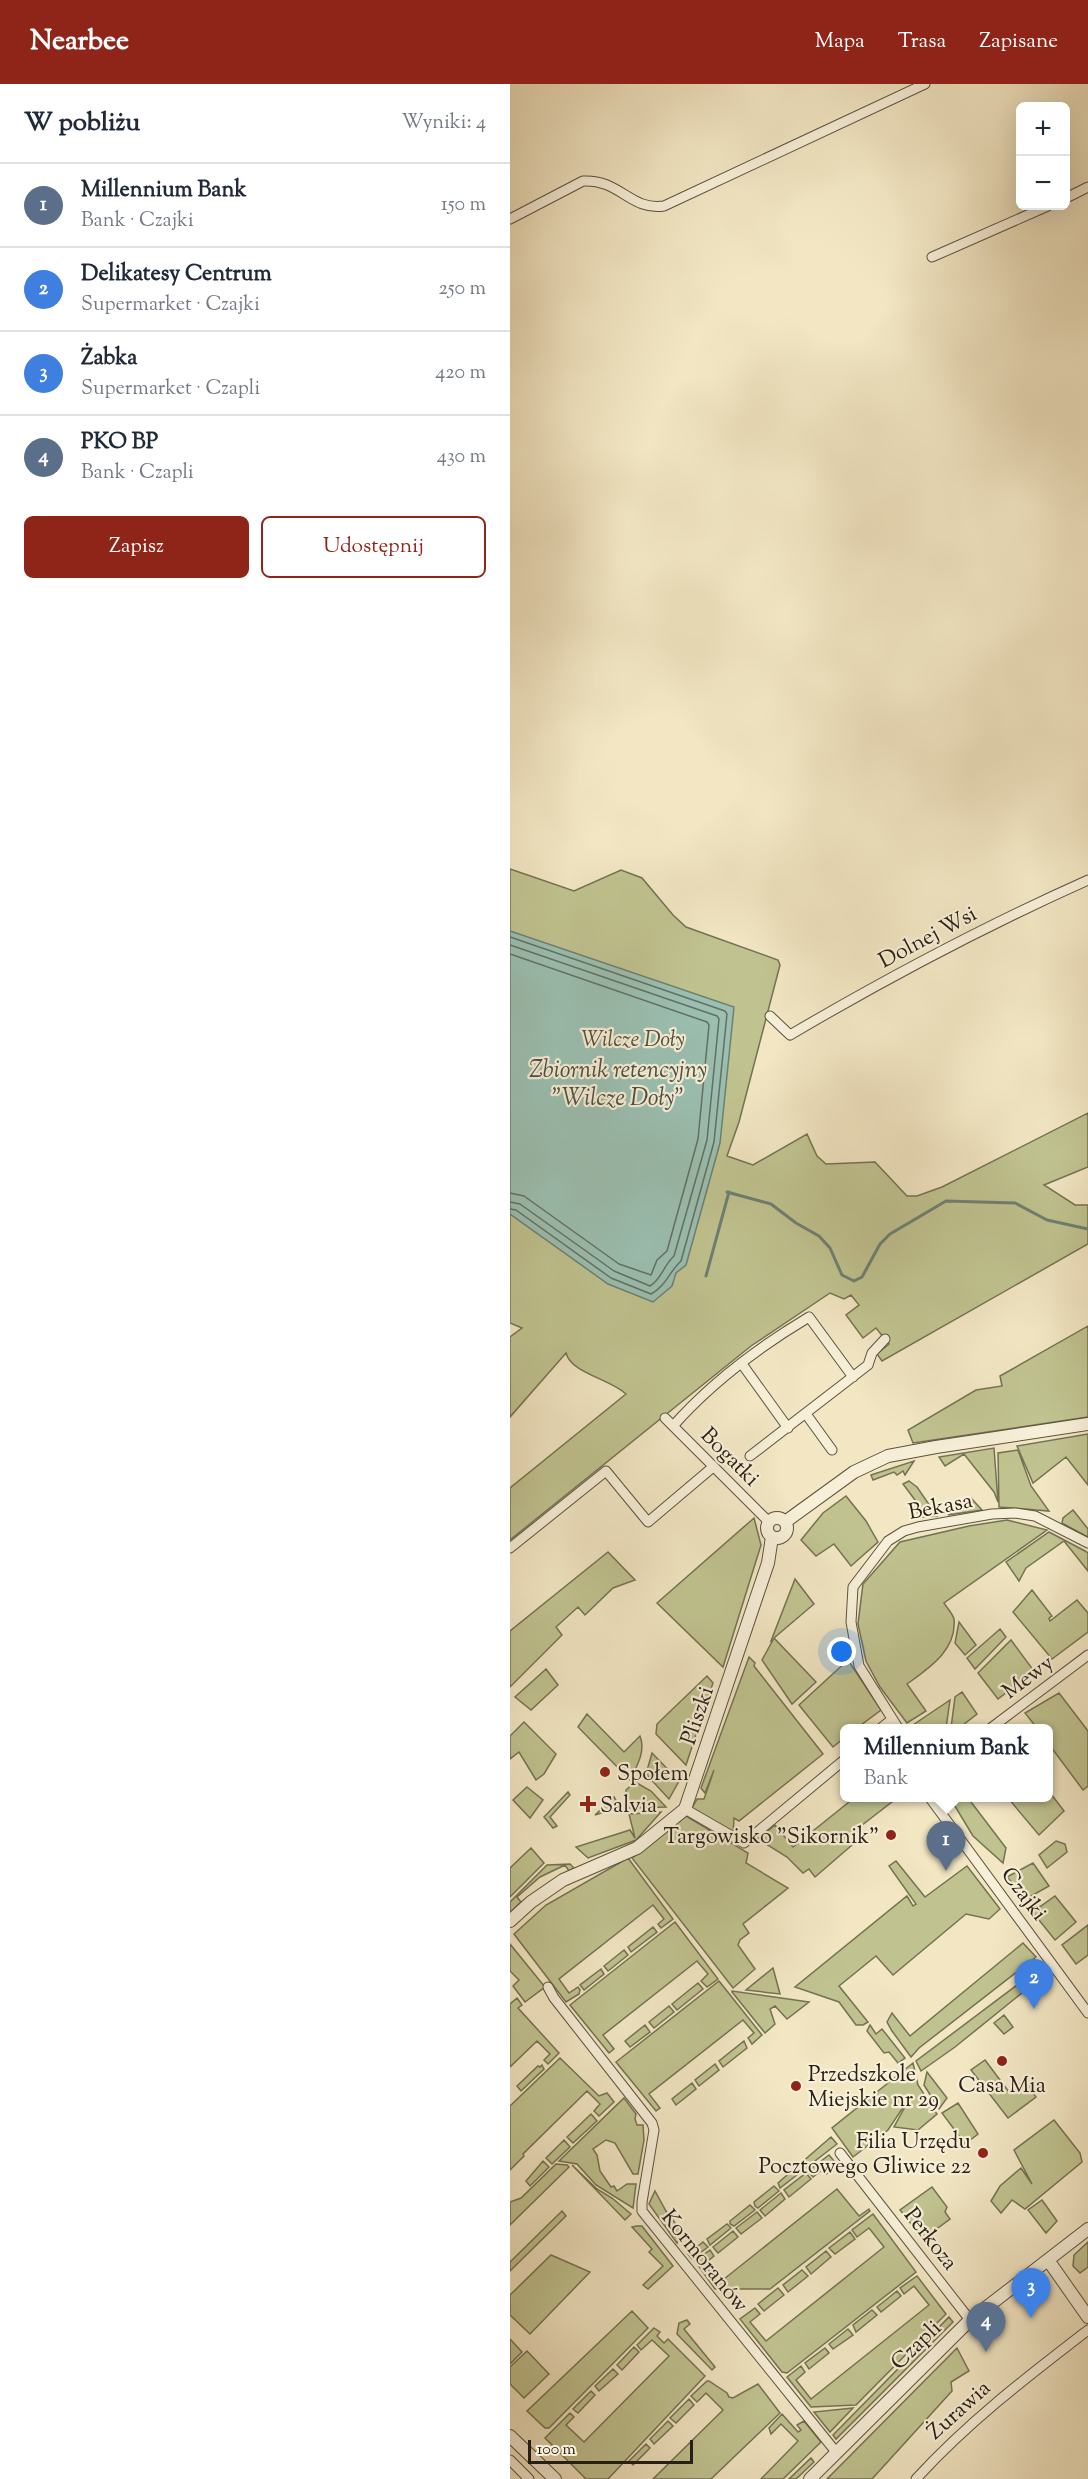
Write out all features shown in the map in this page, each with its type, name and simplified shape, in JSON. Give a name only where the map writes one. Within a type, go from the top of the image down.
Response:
[{"type":"street","points":[[510,219],[583,181],[596,180],[609,184],[646,206],[664,206],[925,84]]},
{"type":"street","points":[[1070,196],[1088,187]]},
{"type":"street","points":[[932,257],[1039,210]]},
{"type":"street","name":"Dolnej Wsi","points":[[770,1016],[790,1035],[919,961],[1011,914],[1088,880]]},
{"type":"street","points":[[673,1426],[705,1392],[778,1335],[808,1317],[853,1377]]},
{"type":"street","points":[[750,1456],[868,1365],[872,1353],[885,1339]]},
{"type":"street","points":[[742,1364],[788,1428]]},
{"type":"street","points":[[806,1414],[832,1450]]},
{"type":"street","name":"Bogatki","points":[[665,1418],[769,1522]]},
{"type":"street","points":[[785,1522],[854,1472],[888,1456],[1088,1424]]},
{"type":"street","points":[[510,1548],[606,1471],[648,1522],[713,1467]]},
{"type":"street","name":"Bekasa","points":[[894,1724],[859,1666],[851,1622],[853,1587],[888,1541],[904,1531],[918,1527],[981,1516],[1015,1513],[1035,1516],[1088,1543]]},
{"type":"street","points":[[769,1522],[777,1519],[785,1522]]},
{"type":"street","name":"Pliszki","points":[[686,1809],[768,1563],[772,1537],[767,1530],[769,1522]]},
{"type":"street","points":[[772,1537],[778,1538],[784,1535],[787,1529],[785,1522]]},
{"type":"street","name":"Mewy","points":[[996,1724],[1088,1655]]},
{"type":"street","points":[[886,1724],[891,1720]]},
{"type":"street","points":[[510,1921],[531,1902],[563,1880],[637,1848],[686,1809],[744,1843],[840,1763]]},
{"type":"street","name":"Czajki","points":[[931,1802],[1088,2013]]},
{"type":"street","name":"Kormoranów","points":[[548,1987],[554,1998],[652,2122],[654,2130],[642,2211],[836,2452]]},
{"type":"street","name":"Perkoza","points":[[840,2153],[970,2320]]},
{"type":"street","name":"Czapli","points":[[810,2479],[970,2320],[1088,2229]]},
{"type":"street","points":[[1048,2260],[1088,2317]]},
{"type":"street","name":"Żurawia","points":[[916,2479],[949,2443],[1001,2397],[1088,2330]]},
{"type":"street","points":[[510,2436],[555,2479]]},
{"type":"street","points":[[510,2460],[529,2479]]},
{"type":"green space","name":"Wilcze Doły","points":[[510,869],[574,891],[621,870],[642,878],[686,927],[778,960],[780,965],[739,1122],[727,1156],[753,1165],[807,1134],[817,1156],[826,1164],[875,1162],[907,1196],[917,1196],[942,1187],[1088,1113],[1088,1167],[1044,1185],[1075,1205],[1088,1205],[1088,1244],[882,1361],[877,1354],[889,1344],[876,1328],[863,1338],[846,1315],[859,1305],[851,1295],[844,1299],[830,1293],[751,1346],[510,1540],[510,1488],[626,1394],[575,1366],[566,1353],[510,1417],[510,1337],[522,1328],[510,1323]]},
{"type":"green space","points":[[1088,1326],[1088,1417],[913,1443],[908,1430],[976,1390],[1002,1386],[1000,1376]]},
{"type":"green space","points":[[1088,1434],[1088,1485],[1066,1457],[1033,1483],[1017,1446]]},
{"type":"green space","points":[[994,1448],[998,1502],[994,1492],[964,1454],[945,1466],[939,1457]]},
{"type":"green space","points":[[1018,1450],[1031,1486],[1049,1511],[999,1507],[998,1453]]},
{"type":"green space","points":[[914,1461],[905,1475],[903,1471],[897,1475],[894,1472],[873,1480],[871,1475]]},
{"type":"green space","points":[[909,1481],[917,1487],[937,1516],[922,1517],[911,1505],[915,1500],[903,1484]]},
{"type":"green space","points":[[846,1496],[866,1521],[878,1542],[851,1566],[834,1544],[816,1556],[801,1540],[823,1513]]},
{"type":"green space","points":[[971,1498],[982,1510],[948,1515]]},
{"type":"green space","points":[[1073,1510],[1088,1529],[1088,1537],[1062,1523],[1063,1518]]},
{"type":"green space","points":[[754,1518],[761,1545],[723,1667],[657,1603]]},
{"type":"green space","points":[[1007,1520],[1047,1530],[944,1603],[954,1619],[951,1640],[932,1665],[907,1684],[926,1711],[907,1723],[880,1687],[866,1661],[858,1624],[863,1584],[900,1542]]},
{"type":"green space","points":[[1049,1532],[1088,1553],[1088,1571],[1064,1541],[1026,1568],[1019,1581],[1006,1562]]},
{"type":"green space","points":[[608,1552],[635,1580],[613,1588],[585,1615],[578,1607],[556,1627],[562,1635],[510,1687],[510,1631]]},
{"type":"green space","points":[[795,1579],[814,1604],[774,1638],[816,1682],[792,1704],[762,1660],[773,1640],[771,1641]]},
{"type":"green space","points":[[1032,1590],[1052,1616],[1049,1618],[1050,1621],[1077,1600],[1088,1613],[1088,1632],[1052,1659],[1013,1612]]},
{"type":"green space","points":[[959,1622],[976,1645],[965,1655],[955,1643]]},
{"type":"green space","points":[[1000,1629],[1006,1637],[975,1669],[967,1658]]},
{"type":"green space","points":[[1011,1640],[1034,1671],[998,1699],[978,1673]]},
{"type":"green space","points":[[749,1657],[823,1754],[739,1821],[734,1818],[733,1836],[690,1811],[697,1799],[704,1799],[714,1770],[705,1793],[701,1788]]},
{"type":"green space","points":[[848,1660],[881,1710],[862,1724],[840,1724],[840,1741],[833,1747],[799,1705]]},
{"type":"green space","points":[[546,1669],[558,1685],[531,1710],[515,1697]]},
{"type":"green space","points":[[707,1676],[713,1683],[686,1765],[656,1734],[657,1724]]},
{"type":"green space","points":[[962,1692],[977,1714],[964,1724],[952,1724],[955,1697]]},
{"type":"green space","points":[[1059,1693],[1088,1731],[1088,1786],[1083,1790],[1053,1750],[1053,1724],[1034,1724],[1025,1713]]},
{"type":"green space","points":[[950,1700],[947,1724],[914,1724]]},
{"type":"green space","points":[[587,1714],[624,1752],[640,1736],[641,1753],[630,1780],[578,1727]]},
{"type":"green space","points":[[524,1722],[556,1754],[544,1774],[536,1780],[519,1752],[510,1759],[510,1736]]},
{"type":"green space","points":[[652,1753],[679,1781],[669,1799],[646,1774]]},
{"type":"green space","points":[[635,1782],[651,1791],[666,1807],[627,1808],[626,1790]]},
{"type":"green space","points":[[527,1787],[543,1800],[530,1818],[513,1800]]},
{"type":"green space","points":[[568,1792],[570,1795],[550,1817],[557,1826],[553,1828],[544,1817]]},
{"type":"green space","points":[[614,1797],[620,1807],[595,1815]]},
{"type":"green space","points":[[1053,1797],[1064,1811],[1039,1835],[1011,1802],[1053,1802]]},
{"type":"green space","points":[[849,1802],[892,1802],[857,1829],[866,1833],[815,1877],[809,1869],[803,1873],[787,1857],[758,1839],[775,1825],[793,1847]]},
{"type":"green space","points":[[952,1802],[971,1802],[1006,1848],[1003,1863],[973,1836]]},
{"type":"green space","points":[[661,1812],[636,1840],[588,1858],[576,1847],[630,1830],[635,1838],[629,1814]]},
{"type":"green space","points":[[686,1816],[748,1853],[746,1863],[788,1888],[743,1924],[749,1933],[740,1940],[738,1945],[755,1969],[733,1988],[632,1858]]},
{"type":"green space","points":[[1056,1841],[1065,1844],[1067,1852],[1047,1868],[1039,1855]]},
{"type":"green space","points":[[531,1848],[544,1863],[510,1897],[510,1868]]},
{"type":"green space","points":[[628,1858],[673,1919],[661,1928],[658,1924],[664,1919],[653,1905],[559,1979],[569,1993],[578,1987],[580,1990],[579,1994],[566,2002],[514,1934],[546,1905]]},
{"type":"green space","points":[[896,1861],[925,1897],[967,1866],[1000,1909],[989,1919],[966,1914],[893,1975],[876,1956],[839,1986],[868,2022],[856,2025],[839,2002],[795,1987],[907,1896],[913,1906],[916,1904],[889,1866]]},
{"type":"green space","points":[[1033,1863],[1049,1886],[1026,1899],[1007,1877]]},
{"type":"green space","points":[[570,1864],[574,1868],[569,1871],[565,1865],[540,1877],[517,1897],[521,1902],[510,1913],[510,1902],[547,1865]]},
{"type":"green space","points":[[1055,1896],[1076,1922],[1055,1940],[1031,1910]]},
{"type":"green space","points":[[675,1922],[718,1979],[707,1987],[701,1981],[708,1974],[697,1961],[603,2035],[614,2049],[609,2053],[570,2005]]},
{"type":"green space","points":[[1088,1925],[1088,1955],[1076,1964],[1062,1945]]},
{"type":"green space","points":[[653,1927],[657,1932],[631,1952],[628,1947]]},
{"type":"green space","points":[[1023,1943],[1036,1957],[919,2048],[911,2057],[887,2022],[892,2013],[910,2036]]},
{"type":"green space","points":[[510,1944],[545,1987],[525,2002],[513,1986],[519,1980],[510,1971]]},
{"type":"green space","points":[[624,1950],[628,1955],[608,1971],[604,1966]]},
{"type":"green space","points":[[773,1968],[780,1994],[746,1990]]},
{"type":"green space","points":[[601,1969],[604,1974],[584,1990],[580,1985]]},
{"type":"green space","points":[[1033,1973],[1038,1980],[955,2047],[921,2071],[916,2061]]},
{"type":"green space","points":[[719,1981],[762,2035],[752,2044],[748,2038],[754,2033],[743,2020],[649,2094],[660,2108],[656,2111],[616,2062]]},
{"type":"green space","points":[[698,1983],[703,1989],[677,2010],[672,2004]]},
{"type":"green space","points":[[732,1992],[809,2002],[787,2019],[775,2006],[770,2009],[775,2024],[765,2033]]},
{"type":"green space","points":[[517,1998],[522,2005],[518,2008],[559,2053],[548,2064],[544,2060],[550,2054],[537,2041],[510,2067],[510,2004]]},
{"type":"green space","points":[[669,2006],[674,2012],[654,2028],[649,2022]]},
{"type":"green space","points":[[1004,2015],[1013,2027],[1004,2034],[994,2023]]},
{"type":"green space","points":[[645,2025],[650,2032],[630,2047],[625,2041]]},
{"type":"green space","points":[[870,2025],[876,2034],[882,2029],[905,2058],[898,2063],[889,2052],[884,2053],[867,2031]]},
{"type":"green space","points":[[744,2041],[747,2048],[723,2067],[719,2061]]},
{"type":"green space","points":[[560,2058],[599,2096],[607,2093],[614,2102],[599,2116],[594,2111],[600,2104],[587,2091],[523,2154],[524,2156],[510,2170],[510,2106]]},
{"type":"green space","points":[[985,2060],[1009,2092],[1025,2080],[1036,2097],[1008,2118],[971,2070]]},
{"type":"green space","points":[[913,2063],[918,2085],[937,2114],[918,2130],[894,2127],[912,2094],[888,2130],[853,2157],[832,2128]]},
{"type":"green space","points":[[715,2064],[719,2070],[699,2086],[695,2080]]},
{"type":"green space","points":[[542,2065],[544,2069],[521,2091],[517,2086],[538,2066]]},
{"type":"green space","points":[[927,2072],[947,2098],[939,2109],[924,2085]]},
{"type":"green space","points":[[692,2083],[696,2089],[676,2105],[672,2099]]},
{"type":"green space","points":[[624,2098],[636,2114],[637,2125],[643,2125],[644,2140],[638,2174],[633,2174],[615,2143],[606,2140],[593,2149],[597,2155],[600,2171],[611,2187],[614,2186],[617,2191],[627,2184],[636,2184],[633,2208],[596,2185],[577,2164],[559,2161]]},
{"type":"green space","points":[[958,2103],[978,2134],[965,2144],[942,2113]]},
{"type":"green space","points":[[591,2114],[597,2121],[573,2143],[567,2137]]},
{"type":"green space","points":[[1054,2120],[1080,2153],[1082,2162],[1025,2209],[1012,2200],[1001,2213],[991,2201],[1000,2186],[1021,2168],[1032,2184],[1014,2150]]},
{"type":"green space","points":[[831,2137],[837,2144],[780,2188],[778,2183]]},
{"type":"green space","points":[[564,2140],[570,2147],[552,2164],[546,2158]]},
{"type":"green space","points":[[829,2155],[839,2167],[826,2174],[822,2170],[813,2177],[808,2171]]},
{"type":"green space","points":[[543,2161],[549,2167],[530,2186],[526,2181]]},
{"type":"green space","points":[[556,2164],[569,2167],[510,2225],[510,2202],[521,2198]]},
{"type":"green space","points":[[572,2165],[597,2189],[631,2214],[625,2220]]},
{"type":"green space","points":[[806,2173],[811,2179],[789,2197],[784,2190]]},
{"type":"green space","points":[[774,2186],[779,2191],[758,2208],[755,2206],[754,2202]]},
{"type":"green space","points":[[932,2187],[947,2207],[945,2212],[950,2219],[923,2239],[900,2210]]},
{"type":"green space","points":[[837,2189],[859,2216],[869,2209],[870,2211],[770,2289],[715,2289],[695,2261],[710,2250],[714,2256],[704,2264],[719,2283]]},
{"type":"green space","points":[[655,2191],[681,2231],[677,2243],[649,2204]]},
{"type":"green space","points":[[781,2193],[785,2199],[765,2216],[760,2210]]},
{"type":"green space","points":[[1042,2200],[1057,2221],[1046,2233],[1028,2210]]},
{"type":"green space","points":[[750,2205],[755,2210],[734,2226],[730,2224],[730,2221]]},
{"type":"green space","points":[[562,2211],[566,2216],[510,2271],[510,2262]]},
{"type":"green space","points":[[757,2212],[762,2218],[741,2234],[736,2228]]},
{"type":"green space","points":[[873,2214],[916,2272],[787,2373],[782,2372],[740,2319],[755,2308],[760,2314],[750,2322],[766,2341],[884,2247],[869,2228],[857,2237],[852,2230]]},
{"type":"green space","points":[[727,2224],[731,2228],[710,2245],[707,2239]]},
{"type":"green space","points":[[642,2226],[673,2266],[648,2289],[643,2285],[663,2266],[649,2252],[652,2249],[632,2227]]},
{"type":"green space","points":[[733,2231],[738,2237],[718,2253],[713,2247]]},
{"type":"green space","points":[[850,2232],[855,2239],[835,2254],[829,2248]]},
{"type":"green space","points":[[703,2242],[708,2247],[692,2259],[688,2254]]},
{"type":"green space","points":[[1088,2242],[1088,2267],[1080,2273],[1073,2266],[1074,2255]]},
{"type":"green space","points":[[826,2251],[831,2257],[811,2274],[806,2267]]},
{"type":"green space","points":[[551,2255],[590,2272],[530,2334],[510,2315],[510,2295]]},
{"type":"green space","points":[[802,2270],[808,2276],[788,2292],[783,2285]]},
{"type":"green space","points":[[917,2276],[946,2314],[856,2405],[811,2407],[787,2377],[801,2366],[805,2372],[796,2380],[811,2399],[929,2305],[914,2286],[904,2294],[900,2288]]},
{"type":"green space","points":[[778,2288],[784,2295],[764,2311],[758,2304]]},
{"type":"green space","points":[[897,2291],[901,2296],[881,2312],[877,2307]]},
{"type":"green space","points":[[872,2310],[877,2315],[856,2332],[853,2325]]},
{"type":"green space","points":[[632,2311],[648,2328],[549,2428],[545,2428],[527,2411]]},
{"type":"green space","points":[[949,2317],[953,2322],[836,2439],[833,2435]]},
{"type":"green space","points":[[687,2320],[690,2324],[684,2329],[715,2367],[712,2370],[677,2334],[679,2323]]},
{"type":"green space","points":[[654,2328],[660,2332],[657,2336],[664,2343],[668,2339],[705,2376],[608,2479],[586,2479],[545,2438],[570,2413],[574,2417],[566,2425],[584,2442],[669,2356],[652,2340],[641,2350],[637,2345]]},
{"type":"green space","points":[[848,2329],[853,2335],[833,2349],[829,2344]]},
{"type":"green space","points":[[510,2339],[522,2352],[510,2364]]},
{"type":"green space","points":[[634,2347],[639,2352],[622,2370],[617,2365]]},
{"type":"green space","points":[[825,2348],[829,2353],[809,2369],[805,2363]]},
{"type":"green space","points":[[957,2348],[969,2371],[951,2382],[952,2391],[872,2479],[827,2479]]},
{"type":"green space","points":[[527,2351],[549,2374],[524,2398],[510,2384],[510,2367]]},
{"type":"green space","points":[[613,2369],[618,2374],[599,2391],[595,2386]]},
{"type":"green space","points":[[707,2381],[733,2398],[758,2384],[780,2413],[711,2479],[653,2479],[723,2410],[706,2393],[697,2402],[691,2396]]},
{"type":"green space","points":[[591,2391],[595,2395],[578,2413],[573,2409]]},
{"type":"green space","points":[[689,2399],[694,2405],[676,2423],[670,2418]]},
{"type":"green space","points":[[853,2408],[830,2432],[814,2412]]},
{"type":"green space","points":[[782,2414],[798,2432],[801,2430],[797,2425],[804,2421],[821,2442],[783,2479],[761,2479],[798,2441],[781,2424],[771,2434],[769,2428]]},
{"type":"green space","points":[[668,2421],[673,2426],[654,2444],[650,2439]]},
{"type":"green space","points":[[646,2444],[650,2448],[633,2465],[629,2461]]},
{"type":"green space","points":[[811,2458],[814,2462],[796,2479],[789,2479]]},
{"type":"water","name":"Zbiornik retencyjny \"Wilcze Doły\"","points":[[510,931],[734,1007],[720,1143],[686,1265],[676,1273],[672,1286],[653,1302],[608,1284],[510,1214]]},
{"type":"waterway","points":[[727,1192],[771,1204],[796,1223],[819,1236],[830,1248],[842,1275],[854,1281],[862,1277],[880,1244],[890,1234],[946,1201],[1015,1203],[1047,1220],[1088,1229]]},
{"type":"waterway","points":[[706,1276],[729,1192]]},
{"type":"place","name":"Społem","points":[[605,1772]]},
{"type":"place","name":"Salvia","points":[[588,1804]]},
{"type":"place","name":"Targowisko \"Sikornik\"","points":[[891,1835]]},
{"type":"place","name":"Millennium Bank","points":[[946,1871]]},
{"type":"place","name":"Delikatesy Centrum","points":[[1034,2009]]},
{"type":"place","name":"Casa Mia","points":[[1002,2061]]},
{"type":"place","name":"Przedszkole Miejskie nr 29","points":[[796,2086]]},
{"type":"place","name":"Filia Urzędu Pocztowego Gliwice 22","points":[[983,2153]]},
{"type":"place","name":"Żabka","points":[[1031,2318]]},
{"type":"place","name":"PKO BP","points":[[986,2352]]}]
